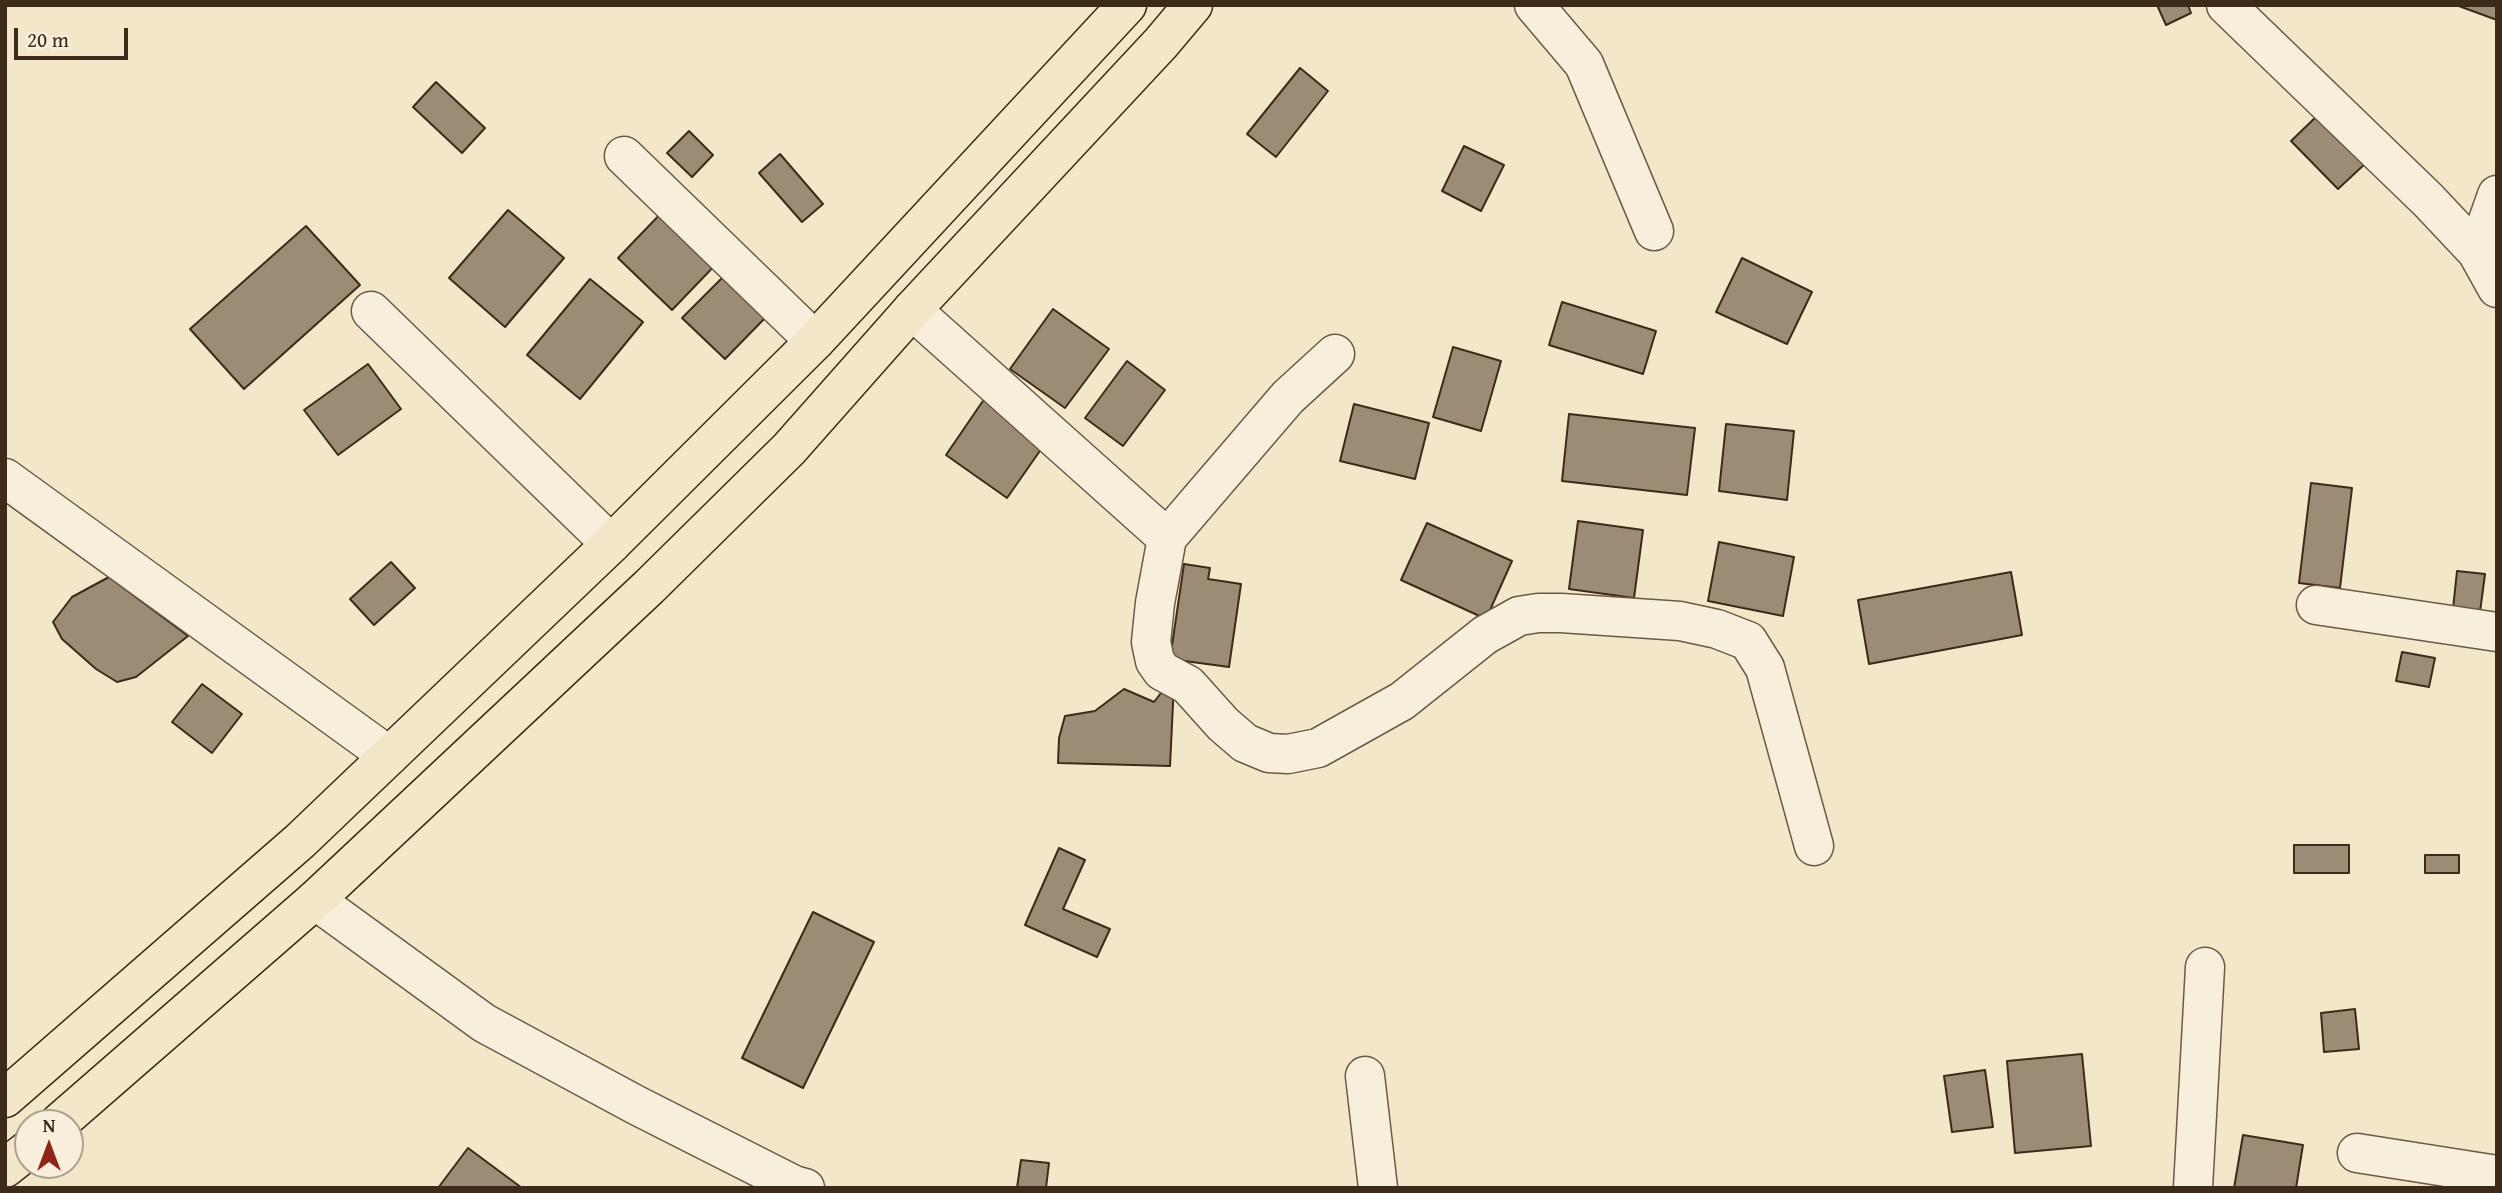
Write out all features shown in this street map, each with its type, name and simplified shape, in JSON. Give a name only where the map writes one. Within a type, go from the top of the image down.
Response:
[{"type":"main road","points":[[5,1098],[300,841],[611,544],[815,341],[1127,5]]},
{"type":"main road","points":[[75,1109],[315,900],[649,587],[789,449],[912,310],[1161,43],[1193,5]]},
{"type":"street","points":[[1534,5],[1584,64],[1654,231]]},
{"type":"street","points":[[2226,5],[2388,160],[2491,275]]},
{"type":"street","points":[[624,156],[815,341]]},
{"type":"street","points":[[2491,275],[2497,195]]},
{"type":"street","points":[[912,310],[1167,538]]},
{"type":"street","points":[[371,311],[611,544]]},
{"type":"street","points":[[1335,354],[1288,397],[1167,538],[1151,642],[1162,671],[1188,685],[1223,724],[1245,743],[1269,752],[1288,754],[1318,748],[1402,701],[1485,635],[1520,616],[1561,613],[1679,621],[1717,629],[1748,641],[1765,668],[1814,846]]},
{"type":"street","points":[[5,478],[389,756]]},
{"type":"street","points":[[2316,605],[2497,632]]},
{"type":"street","points":[[315,900],[484,1023],[636,1105],[798,1187]]},
{"type":"street","points":[[2193,1188],[2205,967]]},
{"type":"street","points":[[1365,1076],[1378,1188]]},
{"type":"street","points":[[2357,1153],[2497,1175]]},
{"type":"building","points":[[2157,5],[2188,5],[2191,13],[2166,25]]},
{"type":"building","points":[[2456,5],[2497,5],[2497,20]]},
{"type":"building","points":[[1300,68],[1328,91],[1276,157],[1247,134]]},
{"type":"building","points":[[436,82],[485,128],[462,153],[413,107]]},
{"type":"building","points":[[2320,113],[2367,162],[2338,189],[2291,141]]},
{"type":"building","points":[[689,131],[713,155],[692,177],[667,153]]},
{"type":"building","points":[[1464,146],[1504,165],[1481,211],[1442,191]]},
{"type":"building","points":[[780,154],[823,204],[802,222],[759,173]]},
{"type":"building","points":[[667,207],[721,259],[672,310],[618,258]]},
{"type":"building","points":[[508,210],[564,258],[505,327],[449,278]]},
{"type":"building","points":[[306,226],[360,285],[244,389],[190,329]]},
{"type":"building","points":[[1742,258],[1812,292],[1787,344],[1716,312]]},
{"type":"building","points":[[723,277],[766,317],[725,359],[682,318]]},
{"type":"building","points":[[590,279],[643,322],[580,399],[527,355]]},
{"type":"building","points":[[1562,302],[1656,331],[1643,374],[1549,345]]},
{"type":"building","points":[[1053,309],[1109,349],[1065,408],[1010,369]]},
{"type":"building","points":[[1453,347],[1501,361],[1481,431],[1433,417]]},
{"type":"building","points":[[1127,361],[1165,390],[1123,446],[1085,418]]},
{"type":"building","points":[[368,364],[401,409],[338,455],[304,410]]},
{"type":"building","points":[[989,392],[1051,435],[1007,498],[946,455]]},
{"type":"building","points":[[1354,404],[1429,423],[1415,479],[1340,461]]},
{"type":"building","points":[[1569,414],[1695,428],[1687,495],[1562,481]]},
{"type":"building","points":[[1726,424],[1794,431],[1787,500],[1719,491]]},
{"type":"building","points":[[2311,483],[2352,488],[2340,588],[2299,583]]},
{"type":"building","points":[[1578,521],[1643,530],[1634,598],[1569,589]]},
{"type":"building","points":[[1427,523],[1512,561],[1486,619],[1401,580]]},
{"type":"building","points":[[1719,542],[1794,557],[1783,616],[1708,601]]},
{"type":"building","points":[[391,562],[415,588],[374,625],[350,599]]},
{"type":"building","points":[[1184,564],[1210,568],[1208,579],[1241,584],[1229,667],[1170,659]]},
{"type":"building","points":[[2457,571],[2485,574],[2480,612],[2453,609]]},
{"type":"building","points":[[2011,572],[2022,635],[1869,664],[1858,600]]},
{"type":"building","points":[[109,577],[188,636],[136,677],[117,682],[96,669],[62,639],[53,622],[72,597]]},
{"type":"building","points":[[2402,652],[2435,658],[2429,687],[2396,681]]},
{"type":"building","points":[[1174,683],[1170,766],[1058,763],[1059,738],[1065,716],[1095,711],[1124,689],[1154,702],[1164,689]]},
{"type":"building","points":[[202,684],[242,714],[212,753],[172,722]]},
{"type":"building","points":[[2294,845],[2349,845],[2349,873],[2294,873]]},
{"type":"building","points":[[1059,848],[1085,860],[1063,909],[1110,929],[1097,957],[1025,925]]},
{"type":"building","points":[[2425,855],[2459,855],[2459,873],[2425,873]]},
{"type":"building","points":[[813,912],[874,942],[803,1088],[742,1058]]},
{"type":"building","points":[[2355,1009],[2359,1049],[2324,1052],[2321,1013]]},
{"type":"building","points":[[2082,1054],[2091,1146],[2015,1153],[2007,1061]]},
{"type":"building","points":[[1985,1070],[1993,1127],[1952,1132],[1944,1076]]},
{"type":"building","points":[[2243,1135],[2303,1145],[2296,1188],[2234,1188]]},
{"type":"building","points":[[468,1148],[522,1188],[438,1188]]},
{"type":"building","points":[[1021,1160],[1049,1163],[1046,1188],[1017,1188]]}]
